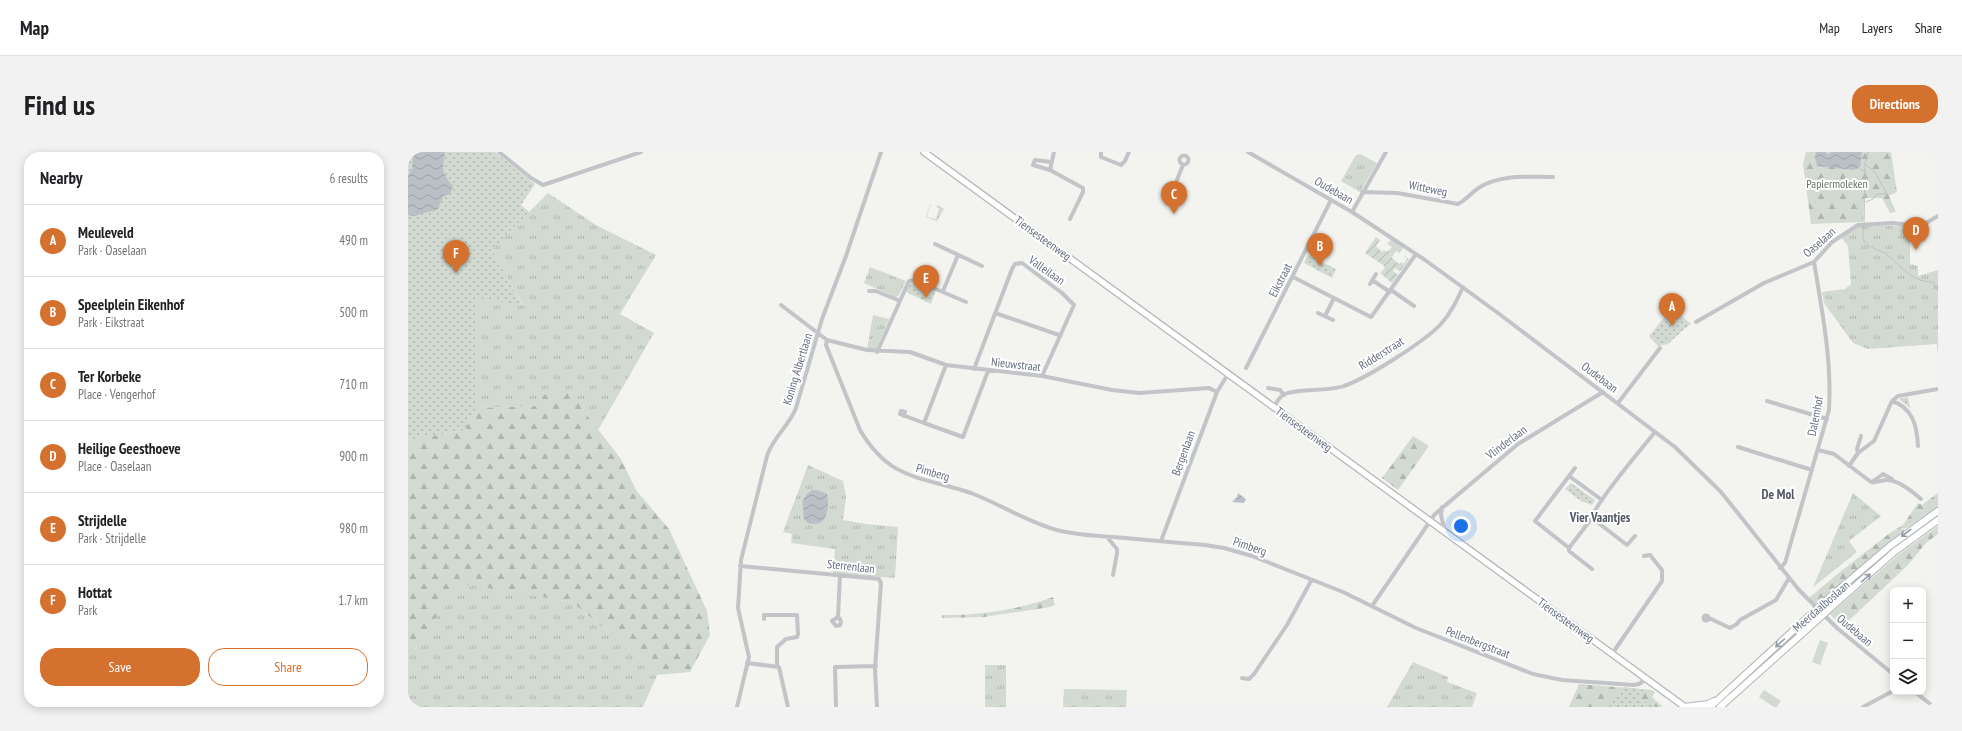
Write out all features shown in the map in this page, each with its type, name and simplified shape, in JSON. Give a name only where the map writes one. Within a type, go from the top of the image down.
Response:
[{"type":"highway","name":"Meerdaalboslaan","points":[[1710,707],[1718,698],[1808,617],[1890,546],[1938,511]]},
{"type":"highway","name":"Meerdaalboslaan","points":[[1721,706],[1894,552],[1938,520]]},
{"type":"highway","points":[[1684,707],[1708,704],[1718,698]]},
{"type":"main road","name":"Tiensesteenweg","points":[[924,152],[1684,707]]},
{"type":"street","points":[[499,152],[531,178],[543,185],[641,152]]},
{"type":"street","name":"Koning Albertlaan","points":[[737,707],[748,663],[748,650],[738,608],[740,566],[770,447],[794,413],[818,333],[849,249],[880,152]]},
{"type":"street","points":[[1050,170],[1054,152]]},
{"type":"street","points":[[1101,152],[1101,157],[1121,165],[1125,161],[1129,152]]},
{"type":"street","name":"Oudebaan","points":[[1248,152],[1352,212],[1416,254],[1463,287],[1655,432],[1693,463],[1722,492],[1788,578],[1837,628],[1890,672]]},
{"type":"street","points":[[1352,212],[1386,152]]},
{"type":"street","points":[[1177,180],[1183,165],[1188,162],[1186,154]]},
{"type":"street","points":[[1051,162],[1038,160],[1033,163],[1036,167],[1050,170],[1083,188],[1083,192],[1070,219]]},
{"type":"street","name":"Witteweg","points":[[1362,192],[1397,193],[1458,204],[1480,187],[1495,181],[1516,177],[1553,177]]},
{"type":"street","name":"Eikstraat","points":[[1246,368],[1331,200]]},
{"type":"street","name":"Oaselaan","points":[[1696,322],[1764,283],[1814,262],[1832,242],[1858,225],[1892,223],[1922,226],[1938,216]]},
{"type":"street","points":[[935,244],[982,266]]},
{"type":"street","points":[[1293,277],[1371,317],[1416,254]]},
{"type":"street","points":[[943,291],[958,255]]},
{"type":"street","name":"Dalemhof","points":[[1780,568],[1785,563],[1827,419],[1830,384],[1829,362],[1814,262]]},
{"type":"street","name":"Valleilaan","points":[[974,369],[1012,269],[1015,264],[1022,263],[1071,301],[1074,305],[1042,376]]},
{"type":"street","points":[[1376,274],[1371,282],[1390,291],[1414,306]]},
{"type":"street","points":[[877,352],[909,281],[915,280],[966,302]]},
{"type":"street","name":"Ridderstraat","points":[[1284,395],[1290,392],[1321,391],[1343,387],[1366,375],[1422,340],[1442,324],[1454,307],[1463,287]]},
{"type":"street","points":[[869,291],[876,291],[900,301]]},
{"type":"street","points":[[1325,316],[1334,298]]},
{"type":"street","name":"Nieuwstraat","points":[[781,305],[827,340],[877,352],[910,352],[946,365],[1042,376],[1112,390],[1139,393],[1170,392],[1200,387],[1209,388],[1217,392]]},
{"type":"street","points":[[995,313],[1060,335]]},
{"type":"street","points":[[1318,313],[1333,320]]},
{"type":"street","name":"Pimberg","points":[[827,340],[826,345],[860,430],[873,450],[888,464],[911,477],[988,500],[1047,527],[1069,533],[1213,546],[1236,551],[1311,581]]},
{"type":"street","points":[[1618,403],[1660,348]]},
{"type":"street","points":[[924,423],[946,365]]},
{"type":"street","points":[[904,416],[905,412],[901,411],[900,414],[906,417],[963,437],[988,371]]},
{"type":"street","name":"Bergenlaan","points":[[1161,541],[1217,392],[1228,374]]},
{"type":"street","points":[[1268,388],[1280,390],[1284,395],[1274,407]]},
{"type":"street","points":[[1849,466],[1858,453],[1874,441],[1892,401],[1898,396],[1938,389]]},
{"type":"street","name":"Vlinderlaan","points":[[1372,606],[1430,521],[1442,508],[1516,446],[1603,392]]},
{"type":"street","points":[[1767,400],[1827,419]]},
{"type":"street","points":[[1892,401],[1903,406],[1913,417],[1916,425],[1918,446]]},
{"type":"street","points":[[1569,548],[1592,518],[1593,513],[1602,500],[1655,432]]},
{"type":"street","points":[[1858,453],[1857,449],[1860,436]]},
{"type":"street","points":[[1738,447],[1812,470]]},
{"type":"street","points":[[1818,450],[1834,454],[1871,482],[1877,483],[1889,480],[1896,482],[1921,499]]},
{"type":"street","points":[[1575,468],[1535,522],[1569,548],[1569,551],[1592,569]]},
{"type":"street","points":[[1569,476],[1602,500]]},
{"type":"street","points":[[1442,508],[1441,515],[1445,532]]},
{"type":"street","points":[[1592,518],[1627,545],[1635,536]]},
{"type":"street","points":[[1107,537],[1117,549],[1113,575]]},
{"type":"street","points":[[1612,654],[1662,581],[1662,570],[1650,556],[1644,556]]},
{"type":"street","name":"Sterrenlaan","points":[[740,566],[876,578],[881,583],[876,666],[877,707]]},
{"type":"street","points":[[838,617],[840,575]]},
{"type":"street","points":[[1708,617],[1730,628],[1737,624],[1740,620],[1774,602],[1780,595],[1788,578]]},
{"type":"street","points":[[1242,678],[1249,680],[1254,674],[1287,625],[1311,581]]},
{"type":"street","name":"Pellenbergstraat","points":[[1311,581],[1343,592],[1416,628],[1533,674],[1562,680],[1634,685],[1639,684],[1646,679]]},
{"type":"street","points":[[764,619],[764,615],[797,615],[797,637],[786,639],[778,647],[777,666]]},
{"type":"street","points":[[748,663],[777,666],[781,669],[788,707]]},
{"type":"street","points":[[836,707],[835,667],[876,666]]},
{"type":"street","points":[[1863,707],[1890,693]]},
{"type":"street","points":[[1919,695],[1934,707]]},
{"type":"green space","points":[[408,152],[495,152],[535,184],[521,205],[529,212],[492,250],[523,306],[476,297],[476,408],[465,430],[408,440]]},
{"type":"green space","name":"Papiermoleken","points":[[1806,152],[1891,152],[1897,192],[1889,196],[1896,212],[1890,213],[1882,198],[1864,198],[1863,222],[1811,224],[1803,164]]},
{"type":"green space","points":[[1360,154],[1377,163],[1360,192],[1341,181],[1356,155]]},
{"type":"green space","points":[[548,193],[596,225],[656,255],[620,314],[654,333],[598,430],[586,414],[541,406],[476,408],[465,430],[411,439],[411,431],[453,292],[523,305],[491,250]]},
{"type":"green space","points":[[930,205],[933,206],[930,206],[927,217],[936,219],[939,208],[936,207],[938,205],[944,209],[937,221],[926,217]]},
{"type":"green space","points":[[1861,225],[1906,226],[1910,236],[1910,264],[1918,266],[1918,276],[1938,270],[1938,358],[1937,344],[1868,349],[1853,343],[1824,303],[1822,292],[1845,289],[1851,284],[1848,246],[1841,237]]},
{"type":"green space","points":[[1376,237],[1380,240],[1376,246],[1382,252],[1384,250],[1387,252],[1388,250],[1392,253],[1390,256],[1399,264],[1401,262],[1403,264],[1407,259],[1404,255],[1409,259],[1400,271],[1395,268],[1393,271],[1398,275],[1392,283],[1380,273],[1385,268],[1383,265],[1365,253]]},
{"type":"green space","points":[[1391,240],[1403,248],[1400,253],[1396,251],[1392,257],[1390,256],[1392,253],[1389,251],[1392,247],[1387,244]]},
{"type":"green space","points":[[1308,255],[1336,269],[1332,278],[1304,263]]},
{"type":"green space","points":[[870,267],[906,281],[899,295],[896,297],[864,283]]},
{"type":"green space","points":[[915,282],[936,290],[931,304],[906,292],[910,284]]},
{"type":"green space","points":[[1672,308],[1691,324],[1668,344],[1658,346],[1649,336]]},
{"type":"green space","points":[[873,315],[889,319],[876,349],[867,349]]},
{"type":"green space","points":[[573,392],[586,414],[621,459],[636,490],[669,529],[707,611],[710,635],[690,672],[657,675],[658,673],[572,602],[458,583],[415,649],[408,645],[408,440],[465,430],[476,408],[541,406],[542,395]]},
{"type":"green space","points":[[1908,397],[1910,408],[1899,399]]},
{"type":"green space","points":[[1413,436],[1429,446],[1398,490],[1382,478]]},
{"type":"green space","points":[[808,465],[843,481],[846,497],[843,520],[898,527],[895,578],[833,574],[835,549],[791,543],[792,534],[783,532]]},
{"type":"green space","points":[[1571,483],[1595,500],[1592,505],[1581,501],[1565,489]]},
{"type":"green space","points":[[1853,493],[1881,516],[1849,541],[1857,552],[1813,587]]},
{"type":"green space","points":[[1938,493],[1938,507],[1907,528],[1898,528],[1903,525],[1918,503],[1922,505]]},
{"type":"green space","points":[[1938,514],[1938,518],[1827,609],[1825,606],[1881,558]]},
{"type":"green space","points":[[1938,526],[1938,534],[1926,543],[1908,565],[1842,627],[1830,614],[1898,555]]},
{"type":"green space","points":[[1898,528],[1906,529],[1817,605],[1809,598],[1836,575]]},
{"type":"green space","points":[[458,582],[572,602],[658,673],[643,707],[408,707],[408,645],[415,649]]},
{"type":"green space","points":[[1053,597],[1055,605],[1050,607],[984,617],[942,618],[942,615],[984,613],[1012,609]]},
{"type":"green space","points":[[1817,613],[1820,616],[1747,680],[1744,677]]},
{"type":"green space","points":[[1820,640],[1828,643],[1820,665],[1812,662]]},
{"type":"green space","points":[[1413,662],[1448,677],[1447,682],[1477,693],[1472,707],[1387,707]]},
{"type":"green space","points":[[985,665],[1006,665],[1006,707],[985,707]]},
{"type":"green space","points":[[1579,684],[1652,690],[1655,692],[1652,697],[1663,707],[1569,707]]},
{"type":"green space","points":[[1624,687],[1647,690],[1640,699],[1655,707],[1609,707]]},
{"type":"green space","points":[[1064,689],[1127,690],[1126,707],[1063,707]]},
{"type":"green space","points":[[1764,690],[1781,701],[1777,707],[1774,707],[1759,697]]},
{"type":"water","points":[[413,152],[445,152],[443,170],[444,174],[453,186],[450,194],[443,196],[438,209],[415,216],[408,215],[408,175],[412,170]]},
{"type":"water","points":[[1816,152],[1826,152],[1828,155],[1831,152],[1862,152],[1860,167],[1853,170],[1817,166],[1815,157]]},
{"type":"water","points":[[812,490],[817,490],[827,494],[828,503],[825,518],[818,523],[813,524],[806,521],[803,510],[803,500]]},
{"type":"water","points":[[1238,493],[1246,499],[1244,503],[1232,502],[1237,497]]},
{"type":"waterway","points":[[1864,222],[1865,163],[1868,152]]},
{"type":"waterway","points":[[1866,165],[1874,171],[1886,192],[1885,194],[1877,194],[1873,199],[1866,202]]},
{"type":"waterway","points":[[1859,168],[1865,172]]},
{"type":"waterway","points":[[1864,226],[1863,237],[1866,243],[1886,254],[1919,280],[1933,282],[1938,291]]},
{"type":"place","name":"Ter Korbeke","points":[[1174,214]]},
{"type":"place","name":"Heilige Geesthoeve","points":[[1916,250]]},
{"type":"place","name":"Speelplein Eikenhof","points":[[1320,266]]},
{"type":"place","name":"Hottat","points":[[456,273]]},
{"type":"place","name":"Strijdelle","points":[[926,298]]},
{"type":"place","name":"Meuleveld","points":[[1672,326]]},
{"type":"district","name":"De Mol","points":[[1778,494]]},
{"type":"district","name":"Vier Vaantjes","points":[[1600,517]]}]
